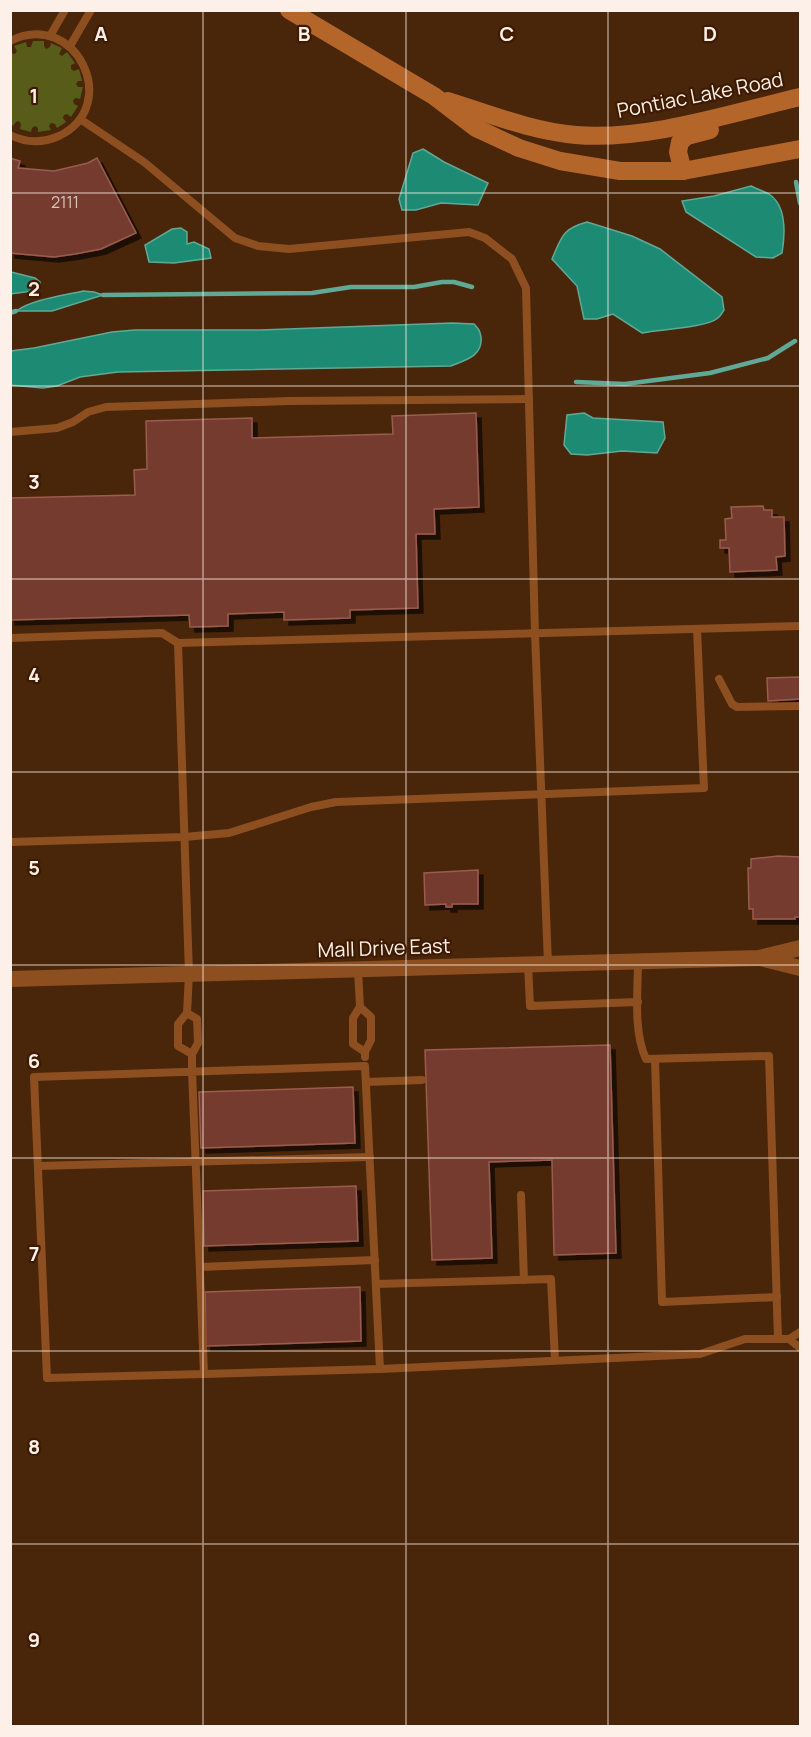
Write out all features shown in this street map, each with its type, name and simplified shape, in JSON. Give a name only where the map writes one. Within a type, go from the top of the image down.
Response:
[{"type":"main road","name":"Pontiac Lake Road","points":[[289,10],[434,96],[477,128],[534,154],[576,165],[620,171],[683,171],[801,149]]},
{"type":"main road","name":"Pontiac Lake Road","points":[[434,96],[516,123],[545,130],[591,135],[623,135],[661,129],[801,97]]},
{"type":"main road","points":[[683,171],[678,148],[685,137],[737,124],[777,103]]},
{"type":"street","name":"Mall Drive East","points":[[10,979],[759,958],[801,948]]},
{"type":"street","name":"Mall Drive East","points":[[759,958],[801,968]]},
{"type":"lane","points":[[50,36],[65,10]]},
{"type":"lane","points":[[70,46],[91,10]]},
{"type":"lane","points":[[10,41],[33,34],[50,36],[70,46],[85,65],[89,81],[89,97],[80,119],[64,133],[45,141],[24,140],[10,135]]},
{"type":"lane","points":[[80,119],[144,162],[235,238],[258,246],[289,249],[469,232],[485,238],[512,259],[526,288],[535,634],[548,964]]},
{"type":"lane","points":[[10,432],[57,428],[73,422],[88,412],[106,407],[289,401],[529,399]]},
{"type":"lane","points":[[10,638],[162,633],[178,643],[801,626]]},
{"type":"lane","points":[[10,842],[184,837],[229,833],[311,807],[336,802],[704,788],[697,629]]},
{"type":"lane","points":[[178,643],[189,974],[187,1013],[178,1024],[178,1046],[192,1054]]},
{"type":"lane","points":[[719,679],[732,704],[737,707],[801,706]]},
{"type":"lane","points":[[638,960],[641,1048],[646,1059],[769,1056],[778,1339]]},
{"type":"lane","points":[[528,964],[530,1006],[638,1002]]},
{"type":"lane","points":[[358,970],[360,1006],[353,1018],[353,1044],[365,1052]]},
{"type":"lane","points":[[360,1006],[371,1017],[371,1040],[365,1052],[365,1066],[380,1369]]},
{"type":"lane","points":[[187,1013],[197,1019],[198,1043],[192,1054],[192,1070],[204,1374]]},
{"type":"lane","points":[[656,1059],[662,1302],[777,1297]]},
{"type":"lane","points":[[365,1066],[34,1077],[47,1378],[380,1369],[700,1354],[745,1339],[789,1339],[801,1332]]},
{"type":"lane","points":[[366,1082],[422,1080]]},
{"type":"lane","points":[[38,1166],[196,1164],[370,1158]]},
{"type":"lane","points":[[521,1195],[524,1280]]},
{"type":"lane","points":[[200,1267],[375,1260]]},
{"type":"lane","points":[[376,1284],[551,1279],[555,1360]]},
{"type":"lane","points":[[789,1339],[801,1348]]},
{"type":"green space","points":[[33,41],[44,41],[46,49],[51,43],[62,48],[59,54],[62,56],[67,52],[75,63],[71,65],[71,69],[74,71],[79,69],[82,81],[76,84],[78,87],[83,87],[80,99],[73,100],[78,106],[71,117],[64,115],[66,122],[57,128],[51,123],[49,126],[51,130],[38,132],[35,126],[31,132],[20,129],[19,121],[13,126],[11,124],[11,53],[15,54],[17,51],[14,46],[26,42],[27,47],[31,47]]},
{"type":"water","points":[[423,149],[488,183],[478,205],[441,203],[416,210],[402,210],[399,199],[413,153]]},
{"type":"water","points":[[751,186],[775,199],[782,213],[784,238],[782,253],[773,258],[756,257],[686,212],[682,201],[714,196]]},
{"type":"water","points":[[587,222],[632,236],[660,249],[722,297],[724,310],[721,315],[704,324],[642,333],[613,314],[597,319],[584,319],[577,286],[552,259],[564,234]]},
{"type":"water","points":[[181,228],[187,232],[187,244],[194,242],[209,249],[211,258],[174,263],[149,262],[145,245],[172,229]]},
{"type":"water","points":[[11,272],[35,278],[40,282],[39,290],[11,294]]},
{"type":"water","points":[[83,291],[103,295],[52,311],[16,311],[40,301]]},
{"type":"water","points":[[474,324],[480,332],[481,343],[476,353],[451,366],[118,372],[80,377],[57,386],[43,388],[11,385],[11,351],[112,332],[260,330]]},
{"type":"water","points":[[584,413],[593,418],[663,422],[665,438],[657,453],[622,451],[587,455],[571,454],[564,445],[567,415]]},
{"type":"building","points":[[10,158],[20,161],[18,168],[54,171],[88,163],[97,158],[136,233],[101,249],[75,254],[54,257],[10,253]]},
{"type":"building","points":[[476,413],[479,507],[434,509],[435,534],[416,534],[418,608],[350,610],[350,618],[284,620],[284,612],[228,614],[228,626],[190,627],[189,615],[10,620],[10,492],[11,498],[135,495],[134,470],[147,469],[146,421],[252,418],[252,438],[393,434],[392,416]]},
{"type":"building","points":[[763,506],[764,510],[772,510],[772,517],[784,517],[785,556],[776,557],[777,570],[730,572],[729,548],[720,548],[720,540],[726,540],[725,519],[732,518],[731,507]]},
{"type":"building","points":[[800,677],[800,699],[768,701],[767,678]]},
{"type":"building","points":[[778,856],[800,857],[800,917],[753,919],[753,909],[749,909],[748,868],[751,868],[751,859]]},
{"type":"building","points":[[478,870],[478,904],[452,904],[452,907],[446,907],[446,904],[425,905],[424,873]]},
{"type":"building","points":[[610,1045],[616,1253],[554,1255],[552,1160],[489,1162],[492,1258],[432,1260],[425,1050]]},
{"type":"building","points":[[353,1087],[355,1143],[201,1148],[199,1092]]},
{"type":"building","points":[[356,1186],[358,1241],[204,1246],[203,1191]]},
{"type":"building","points":[[360,1287],[361,1341],[206,1346],[205,1292]]},
{"type":"waterway","points":[[796,182],[800,203]]},
{"type":"waterway","points":[[103,295],[312,293],[351,287],[414,287],[442,282],[454,282],[472,287]]},
{"type":"waterway","points":[[10,313],[16,311]]},
{"type":"waterway","points":[[576,382],[625,384],[710,373],[768,358],[795,341]]}]
